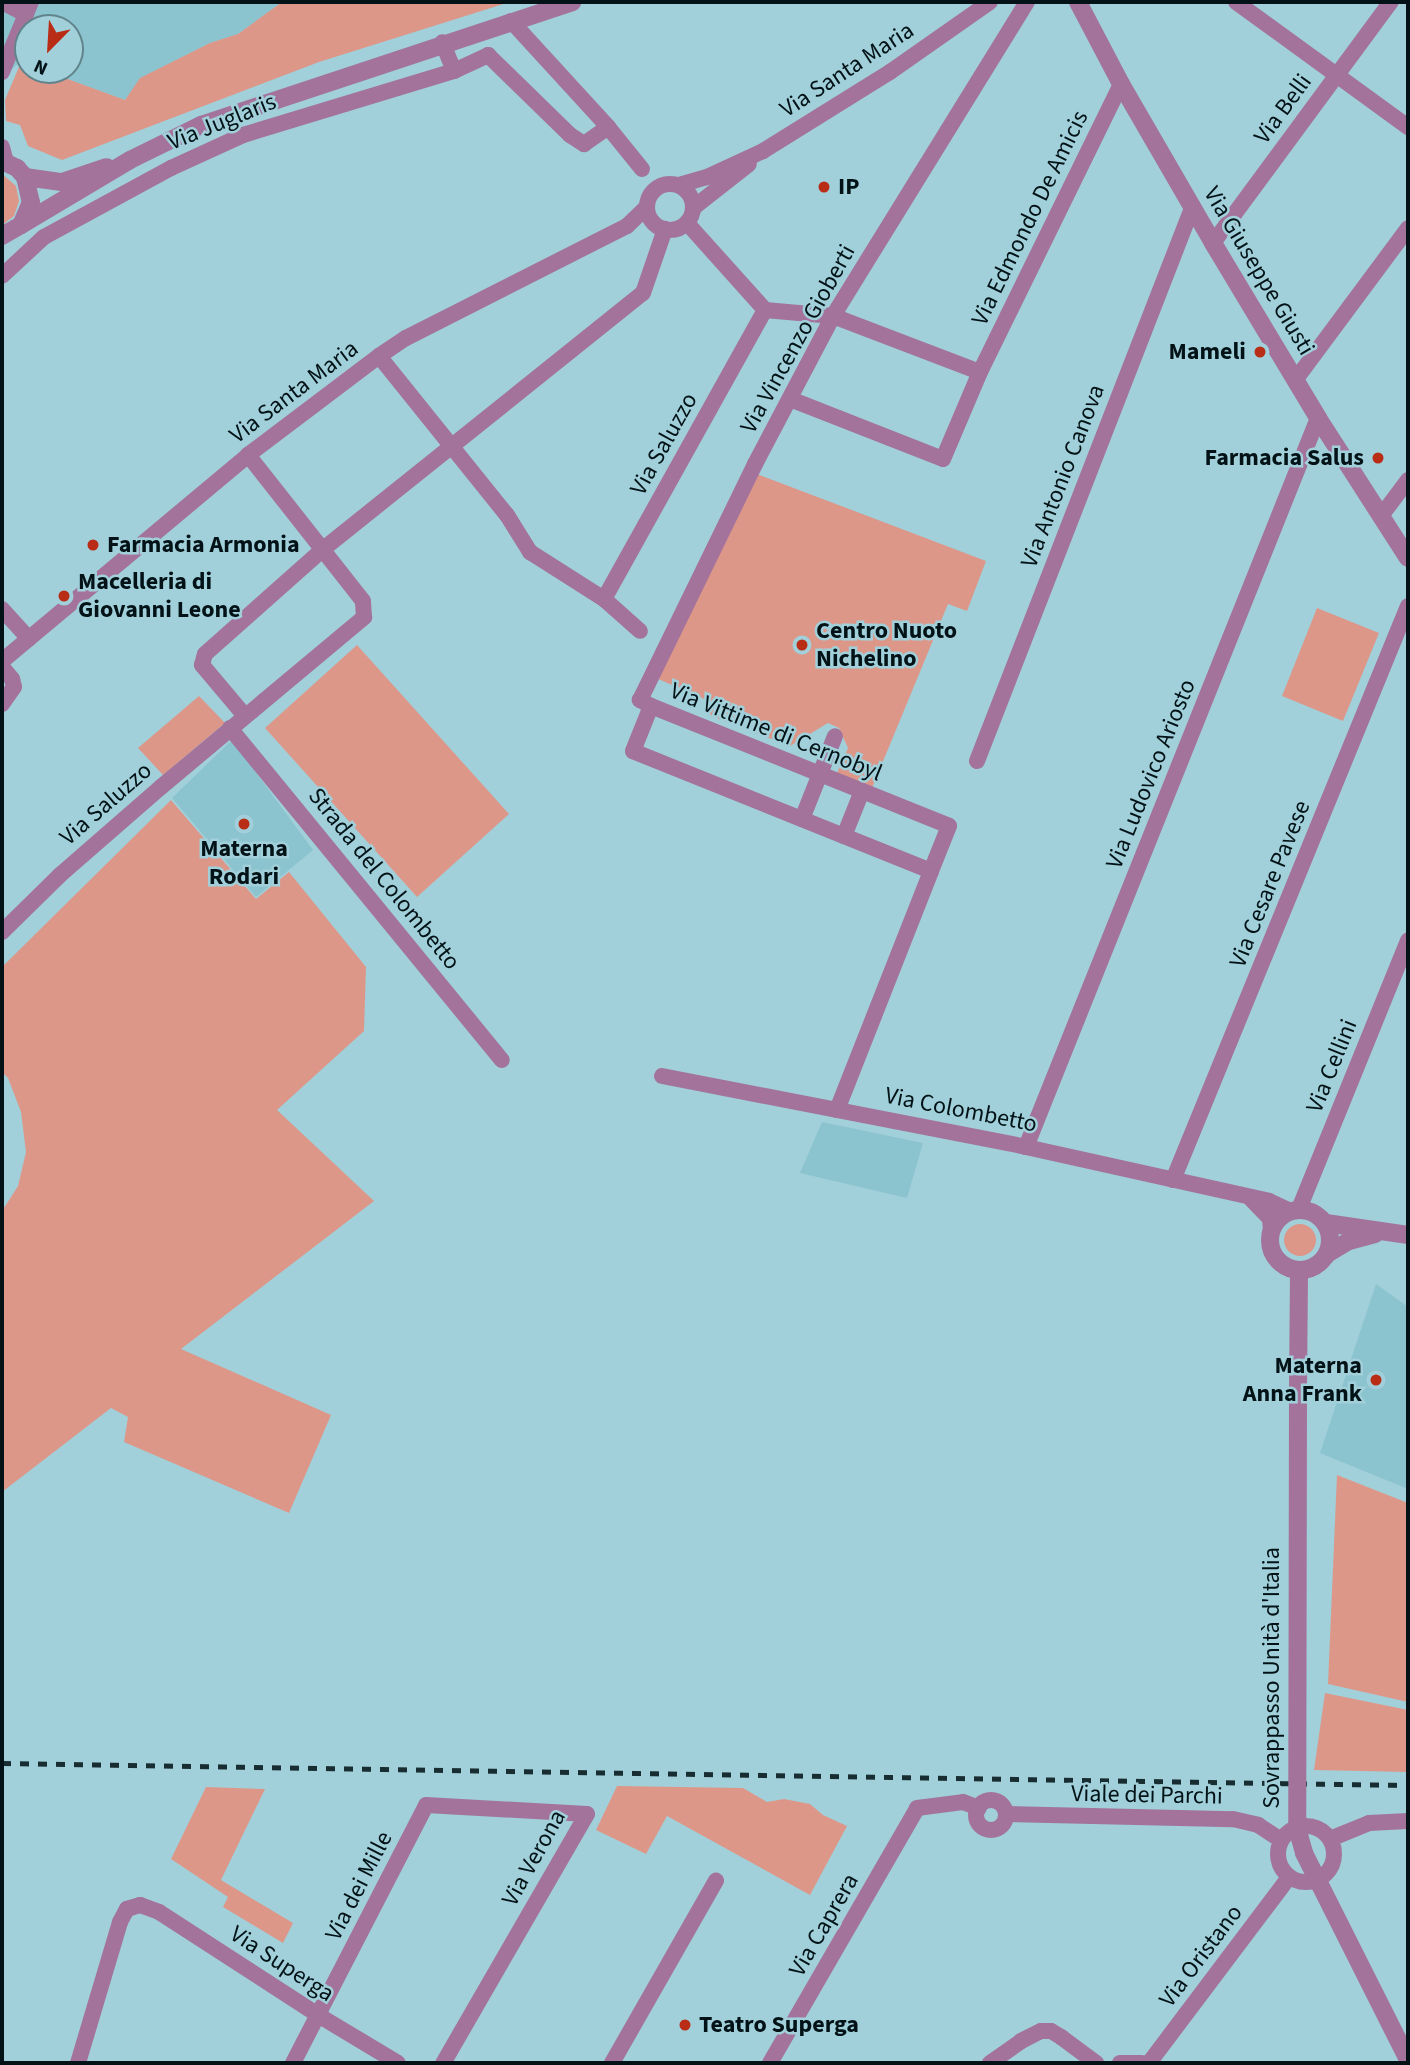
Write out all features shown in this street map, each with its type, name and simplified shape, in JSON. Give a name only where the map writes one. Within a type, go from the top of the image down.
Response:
[{"type":"street","points":[[2,2],[29,8],[2,72]]},
{"type":"street","name":"Via Juglaris","points":[[3,237],[130,160],[201,125],[442,42],[572,2]]},
{"type":"street","name":"Via Santa Maria","points":[[2,705],[13,687],[12,679],[2,664],[29,639],[248,455],[379,356],[406,338],[627,226],[662,185],[707,177],[763,152],[890,72],[990,2]]},
{"type":"street","name":"Via Vincenzo Gioberti","points":[[651,706],[640,700],[755,464],[833,316],[1027,2]]},
{"type":"street","name":"Via Giuseppe Giusti","points":[[1079,2],[1121,85],[1192,208],[1318,418],[1408,558]]},
{"type":"street","points":[[1236,2],[1408,127]]},
{"type":"street","name":"Via Belli","points":[[1213,243],[1391,2]]},
{"type":"street","points":[[511,21],[608,127],[642,169],[675,184],[690,195],[690,216],[765,310],[833,316],[980,372]]},
{"type":"street","points":[[442,42],[454,71]]},
{"type":"street","name":"Via Juglaris","points":[[2,276],[44,237],[171,168],[243,135],[454,71],[488,55],[570,135],[583,144],[608,127]]},
{"type":"street","name":"Via Edmondo De Amicis","points":[[790,399],[943,459],[980,372],[1121,85]]},
{"type":"street","name":"Via Santa Maria","points":[[665,229],[680,228],[763,152]]},
{"type":"street","points":[[3,156],[25,177],[31,202],[21,225]]},
{"type":"street","name":"Via Juglaris","points":[[25,177],[62,182],[130,160]]},
{"type":"street","points":[[245,716],[202,664],[205,654],[322,551],[643,293],[665,229],[652,221],[642,169]]},
{"type":"street","name":"Via Antonio Canova","points":[[977,761],[1192,208]]},
{"type":"street","points":[[1296,379],[1408,228]]},
{"type":"street","name":"Via Saluzzo","points":[[604,599],[765,310]]},
{"type":"street","points":[[379,356],[507,515],[530,552],[604,599],[640,631]]},
{"type":"street","name":"Via Ludovico Ariosto","points":[[1026,1147],[1318,418]]},
{"type":"street","name":"Via Saluzzo","points":[[2,932],[60,875],[230,728],[356,627],[364,617],[363,601],[248,455]]},
{"type":"street","points":[[1381,516],[1408,480]]},
{"type":"street","name":"Via Cesare Pavese","points":[[1174,1180],[1408,606]]},
{"type":"street","points":[[2,608],[29,639]]},
{"type":"street","name":"Via Vittime di Cernobyl","points":[[837,1110],[949,826],[651,706],[633,751],[931,871]]},
{"type":"street","name":"Strada del Colombetto","points":[[230,728],[502,1060]]},
{"type":"street","points":[[802,819],[835,736]]},
{"type":"street","points":[[844,836],[862,791]]},
{"type":"street","name":"Via Cellini","points":[[1294,1210],[1408,940]]},
{"type":"street","name":"Via Colombetto","points":[[662,1076],[1026,1147],[1314,1213],[1326,1223],[1404,1233]]},
{"type":"street","points":[[1250,1197],[1270,1219],[1271,1246],[1278,1260],[1298,1270]]},
{"type":"street","points":[[1271,1230],[1275,1222],[1294,1210]]},
{"type":"street","points":[[1326,1223],[1331,1241],[1327,1254]]},
{"type":"street","name":"Via Colombetto","points":[[1298,1270],[1312,1268],[1327,1254],[1363,1236],[1404,1233]]},
{"type":"street","name":"Sovrappasso Unità d'Italia","points":[[1298,1270],[1297,1828],[1304,1853],[1408,2060]]},
{"type":"street","name":"Viale dei Parchi","points":[[917,1808],[963,1802],[979,1808],[985,1802],[996,1801],[1002,1805],[1006,1814],[1233,1819],[1258,1825],[1281,1840]]},
{"type":"street","name":"Via dei Mille","points":[[293,2063],[426,1805]]},
{"type":"street","name":"Via Verona","points":[[426,1805],[587,1814],[443,2063]]},
{"type":"street","name":"Via Caprera","points":[[770,2063],[917,1808]]},
{"type":"street","points":[[1330,1839],[1369,1822],[1408,1821]]},
{"type":"street","points":[[1305,1826],[1320,1829],[1330,1839],[1334,1853],[1328,1872],[1309,1882],[1289,1877],[1277,1857],[1281,1840],[1291,1829],[1305,1826]]},
{"type":"street","name":"Via Oristano","points":[[1149,2063],[1289,1877]]},
{"type":"street","points":[[612,2063],[716,1881]]},
{"type":"street","name":"Via Superga","points":[[78,2063],[120,1922],[127,1909],[140,1905],[159,1912],[318,2015],[398,2063]]},
{"type":"street","points":[[990,2063],[1020,2041],[1041,2031],[1051,2031],[1096,2063]]},
{"type":"street","points":[[1121,2063],[1142,2063]]},
{"type":"shaded area","points":[[2,2],[282,2],[238,34],[210,43],[141,78],[125,100],[81,84],[84,84],[84,14],[14,14],[14,67],[2,76]]},
{"type":"shaded area","points":[[282,2],[510,2],[319,62],[62,160],[28,146],[20,125],[6,121],[5,100],[14,79],[14,84],[81,84],[125,100],[140,78],[210,43],[238,34]]},
{"type":"shaded area","points":[[2,174],[16,186],[19,201],[14,216],[2,225]]},
{"type":"shaded area","name":"Centro Nuoto Nichelino","points":[[757,474],[986,561],[967,611],[948,604],[872,788],[837,773],[848,748],[839,728],[828,723],[790,746],[711,716],[704,699],[656,678]]},
{"type":"shaded area","points":[[1317,608],[1379,633],[1343,721],[1282,696]]},
{"type":"shaded area","points":[[357,645],[509,814],[417,897],[265,728]]},
{"type":"shaded area","points":[[199,696],[225,723],[163,775],[138,748]]},
{"type":"shaded area","name":"Materna Rodari","points":[[232,740],[313,850],[256,897],[172,798]]},
{"type":"shaded area","points":[[171,800],[256,899],[289,872],[366,967],[364,1031],[277,1110],[374,1201],[181,1349],[331,1415],[289,1513],[124,1442],[128,1417],[111,1408],[2,1492],[2,1211],[18,1186],[26,1152],[21,1112],[8,1078],[2,1072],[2,967]]},
{"type":"shaded area","points":[[822,1122],[923,1143],[907,1198],[800,1173]]},
{"type":"shaded area","points":[[1300,1224],[1312,1228],[1316,1240],[1312,1252],[1300,1256],[1288,1252],[1284,1240],[1288,1228]]},
{"type":"shaded area","name":"Materna Anna Frank","points":[[1376,1284],[1408,1307],[1408,1489],[1320,1453]]},
{"type":"shaded area","points":[[1337,1475],[1408,1503],[1408,1702],[1328,1684]]},
{"type":"shaded area","points":[[1325,1693],[1408,1710],[1408,1772],[1314,1770]]},
{"type":"shaded area","points":[[617,1786],[743,1788],[767,1802],[784,1799],[810,1804],[823,1815],[847,1826],[810,1895],[667,1816],[646,1854],[596,1830]]},
{"type":"shaded area","points":[[206,1787],[265,1789],[221,1880],[293,1923],[283,1943],[223,1907],[228,1897],[171,1859]]},
{"type":"railway","points":[[2,1763],[1408,1785]]},
{"type":"place","name":"IP","points":[[824,187]]},
{"type":"place","name":"Mameli","points":[[1260,352]]},
{"type":"place","name":"Farmacia Salus","points":[[1378,458]]},
{"type":"place","name":"Farmacia Armonia","points":[[93,545]]},
{"type":"place","name":"Macelleria di Giovanni Leone","points":[[64,596]]},
{"type":"place","name":"Centro Nuoto Nichelino","points":[[802,645]]},
{"type":"place","name":"Materna Rodari","points":[[244,824]]},
{"type":"place","name":"Materna Anna Frank","points":[[1376,1380]]},
{"type":"place","name":"Teatro Superga","points":[[685,2025]]}]
